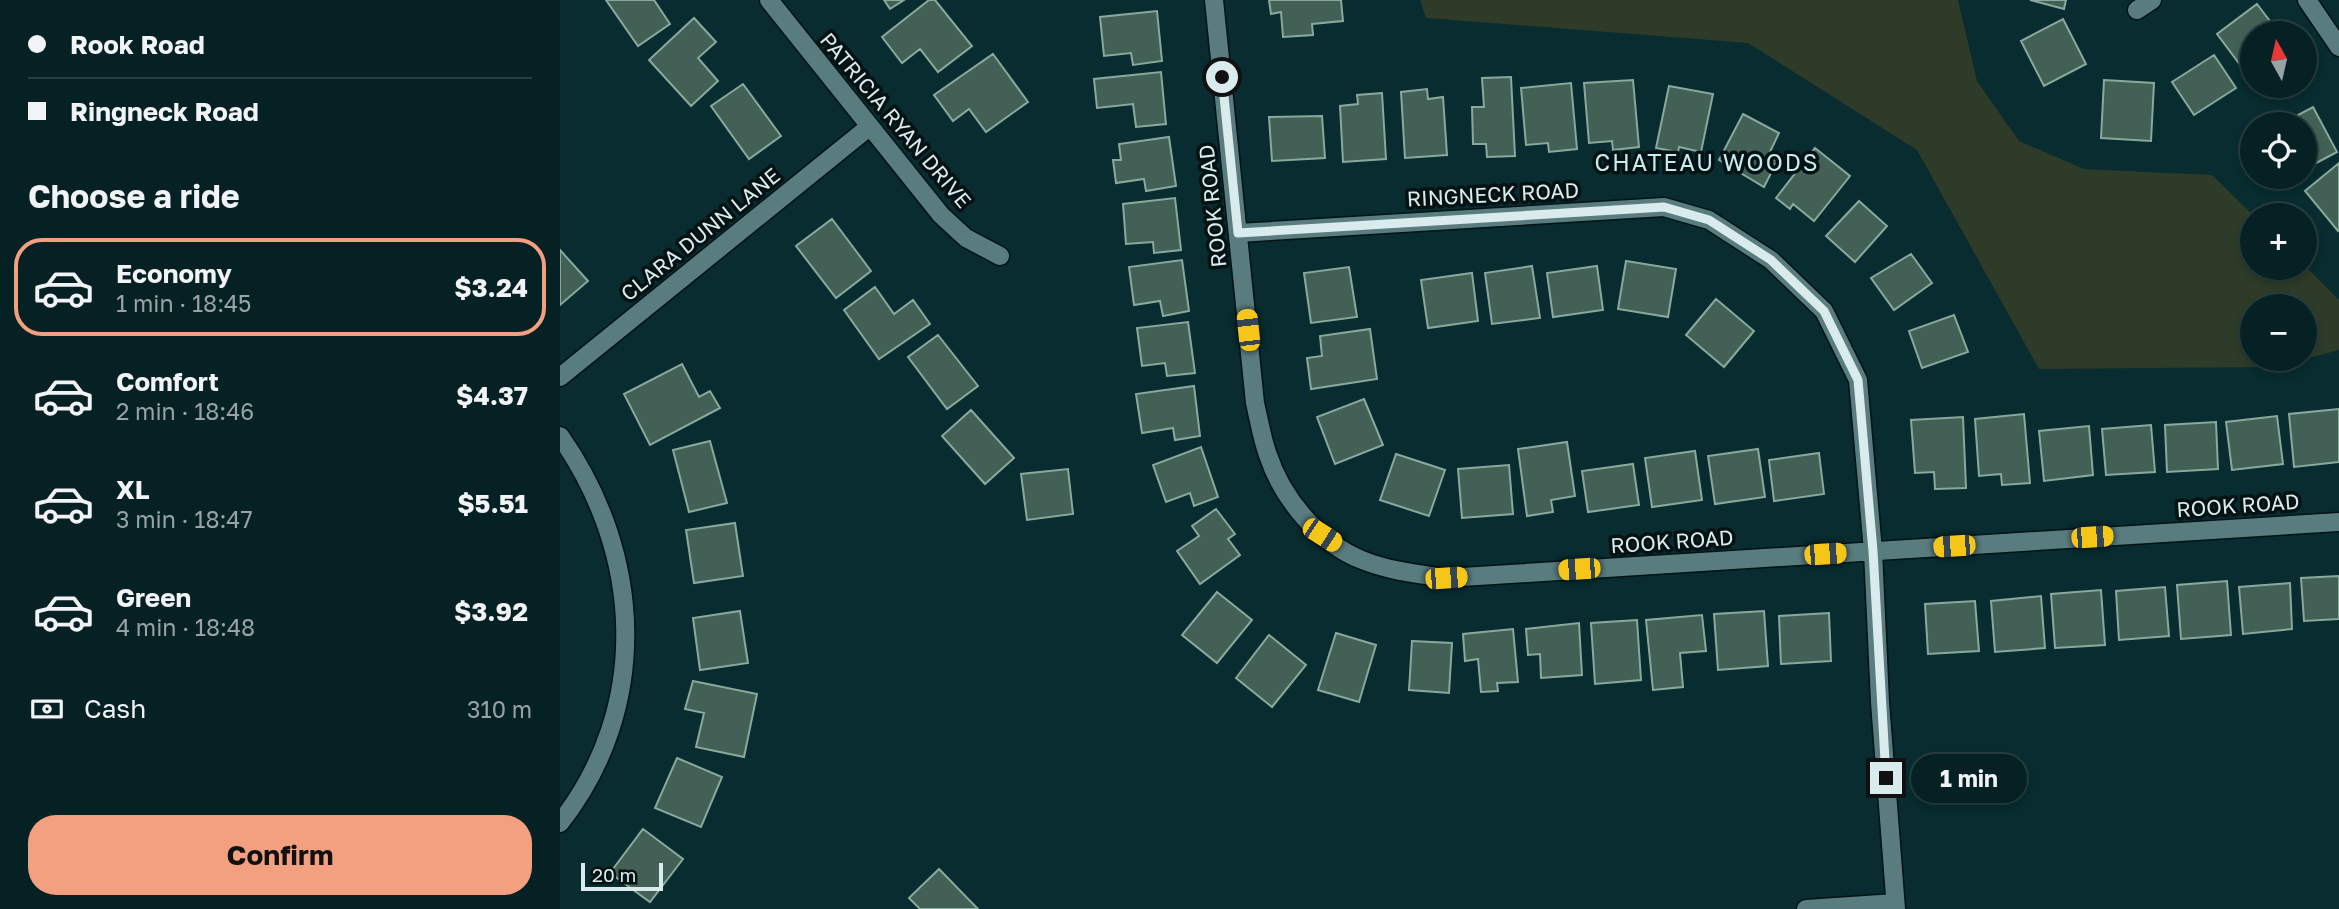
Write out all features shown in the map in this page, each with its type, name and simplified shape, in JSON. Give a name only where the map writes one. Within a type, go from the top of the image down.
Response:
[{"type":"street","name":"PATRICIA RYAN DRIVE","points":[[769,0],[941,215],[966,238],[1000,256]]},
{"type":"street","name":"ROOK ROAD","points":[[1214,0],[1255,403],[1268,456],[1286,496],[1322,535],[1360,560],[1401,572],[1446,578],[2339,522]]},
{"type":"street","points":[[2307,0],[2339,47]]},
{"type":"street","name":"CLARA DUNN LANE","points":[[560,377],[869,127]]},
{"type":"street","name":"RINGNECK ROAD","points":[[1238,233],[1664,207],[1709,220],[1771,260],[1824,311],[1858,380],[1873,551],[1880,702],[1896,906]]},
{"type":"street","points":[[560,436],[599,502],[616,554],[626,600],[622,685],[611,727],[596,767],[576,803],[560,823]]},
{"type":"street","points":[[1807,909],[1896,906]]},
{"type":"green space","points":[[1420,0],[1958,0],[1977,81],[2019,141],[2084,169],[2212,175],[2241,203],[2240,280],[2317,278],[2339,300],[2339,350],[2317,356],[2317,294],[2240,294],[2240,367],[2039,369],[1917,150],[1748,43],[1426,18]]},
{"type":"building","points":[[606,0],[654,0],[670,24],[638,46]]},
{"type":"building","points":[[884,0],[904,0],[890,9]]},
{"type":"building","points":[[929,0],[935,0],[972,46],[938,72],[920,49],[902,63],[882,37]]},
{"type":"building","points":[[1269,0],[1341,0],[1343,21],[1312,24],[1313,35],[1283,37],[1281,12],[1271,14]]},
{"type":"building","points":[[2030,0],[2066,0],[2064,9]]},
{"type":"building","points":[[2257,4],[2270,21],[2240,21],[2240,65],[2217,34]]},
{"type":"building","points":[[1157,11],[1162,61],[1133,65],[1131,53],[1104,56],[1100,17]]},
{"type":"building","points":[[694,18],[716,42],[698,58],[718,81],[691,106],[649,60]]},
{"type":"building","points":[[2063,19],[2086,64],[2044,86],[2021,41]]},
{"type":"building","points":[[993,54],[1028,102],[986,132],[969,109],[953,121],[934,95]]},
{"type":"building","points":[[2214,55],[2236,88],[2194,115],[2172,82]]},
{"type":"building","points":[[1161,72],[1166,124],[1136,127],[1133,104],[1097,108],[1094,79]]},
{"type":"building","points":[[1511,77],[1515,156],[1487,157],[1486,144],[1473,144],[1472,107],[1484,107],[1482,78]]},
{"type":"building","points":[[1633,80],[1639,147],[1613,150],[1612,141],[1589,143],[1584,83]]},
{"type":"building","points":[[2104,80],[2154,83],[2151,141],[2101,138]]},
{"type":"building","points":[[1571,83],[1577,149],[1549,152],[1548,143],[1526,145],[1521,88]]},
{"type":"building","points":[[743,84],[781,136],[749,159],[711,106]]},
{"type":"building","points":[[1669,86],[1713,94],[1701,152],[1679,147],[1678,152],[1656,148]]},
{"type":"building","points":[[1427,89],[1428,99],[1443,97],[1447,155],[1405,158],[1401,92]]},
{"type":"building","points":[[1382,93],[1386,159],[1343,162],[1340,106],[1358,104],[1357,95]]},
{"type":"building","points":[[1743,114],[1779,133],[1768,156],[1777,161],[1764,187],[1719,160]]},
{"type":"building","points":[[2317,114],[2337,152],[2317,163]]},
{"type":"building","points":[[1322,116],[1325,158],[1272,161],[1269,117]]},
{"type":"building","points":[[1169,137],[1176,186],[1146,191],[1144,179],[1116,183],[1113,160],[1121,160],[1119,144]]},
{"type":"building","points":[[1815,148],[1850,176],[1814,221],[1793,204],[1790,209],[1776,198]]},
{"type":"building","points":[[2339,163],[2338,231],[2305,191],[2317,189],[2317,181]]},
{"type":"building","points":[[1175,198],[1181,250],[1154,253],[1153,242],[1126,244],[1123,204]]},
{"type":"building","points":[[1859,201],[1887,226],[1855,262],[1826,236]]},
{"type":"building","points":[[832,219],[871,271],[836,298],[796,246]]},
{"type":"building","points":[[560,250],[588,281],[560,305]]},
{"type":"building","points":[[1911,254],[1932,283],[1894,310],[1871,278]]},
{"type":"building","points":[[1182,260],[1189,311],[1163,316],[1160,301],[1134,305],[1129,267]]},
{"type":"building","points":[[1626,261],[1676,269],[1668,317],[1618,309]]},
{"type":"building","points":[[1532,266],[1540,318],[1492,324],[1485,273]]},
{"type":"building","points":[[1597,266],[1603,310],[1553,317],[1547,273]]},
{"type":"building","points":[[1349,267],[1357,317],[1311,323],[1304,273]]},
{"type":"building","points":[[1472,273],[1478,321],[1428,328],[1421,280]]},
{"type":"building","points":[[875,287],[894,314],[913,300],[930,324],[879,359],[844,310]]},
{"type":"building","points":[[1716,299],[1754,331],[1724,367],[1686,335]]},
{"type":"building","points":[[1954,315],[1968,352],[1922,368],[1909,331]]},
{"type":"building","points":[[1188,322],[1195,373],[1167,376],[1165,363],[1142,366],[1137,328]]},
{"type":"building","points":[[1370,329],[1377,379],[1311,389],[1307,358],[1322,356],[1320,336]]},
{"type":"building","points":[[938,335],[978,386],[947,409],[908,357]]},
{"type":"building","points":[[682,364],[699,397],[710,391],[720,408],[650,445],[624,394]]},
{"type":"building","points":[[1194,386],[1200,436],[1175,440],[1173,428],[1142,433],[1136,394]]},
{"type":"building","points":[[1364,399],[1383,445],[1335,464],[1317,417]]},
{"type":"building","points":[[2339,409],[2339,462],[2294,467],[2289,414]]},
{"type":"building","points":[[971,410],[1014,458],[985,484],[942,436]]},
{"type":"building","points":[[2024,414],[2030,483],[2002,485],[2001,474],[1979,476],[1975,419]]},
{"type":"building","points":[[2277,416],[2283,464],[2232,470],[2226,422]]},
{"type":"building","points":[[1963,417],[1966,488],[1935,489],[1934,472],[1915,473],[1911,420]]},
{"type":"building","points":[[2216,422],[2218,469],[2167,472],[2165,425]]},
{"type":"building","points":[[2151,425],[2155,472],[2106,475],[2102,429]]},
{"type":"building","points":[[2089,426],[2093,475],[2044,481],[2039,431]]},
{"type":"building","points":[[710,441],[727,503],[689,512],[673,450]]},
{"type":"building","points":[[1567,442],[1575,496],[1551,500],[1553,512],[1527,516],[1518,449]]},
{"type":"building","points":[[1201,447],[1218,497],[1194,506],[1190,493],[1166,502],[1153,465]]},
{"type":"building","points":[[1758,449],[1765,497],[1715,504],[1708,456]]},
{"type":"building","points":[[1695,451],[1702,500],[1652,507],[1645,458]]},
{"type":"building","points":[[1819,453],[1824,494],[1774,501],[1769,460]]},
{"type":"building","points":[[1396,454],[1445,470],[1429,516],[1380,500]]},
{"type":"building","points":[[1633,464],[1639,505],[1588,512],[1582,471]]},
{"type":"building","points":[[1509,465],[1513,514],[1462,518],[1458,469]]},
{"type":"building","points":[[1068,469],[1073,514],[1027,520],[1021,474]]},
{"type":"building","points":[[1216,509],[1235,534],[1228,539],[1240,555],[1200,584],[1177,551],[1199,536],[1192,526]]},
{"type":"building","points":[[735,523],[743,576],[694,583],[686,530]]},
{"type":"building","points":[[2339,576],[2339,619],[2304,621],[2301,578]]},
{"type":"building","points":[[2227,581],[2231,635],[2181,639],[2177,585]]},
{"type":"building","points":[[2290,583],[2292,629],[2243,634],[2239,587]]},
{"type":"building","points":[[2165,587],[2169,636],[2119,640],[2116,591]]},
{"type":"building","points":[[2101,590],[2105,645],[2055,648],[2051,594]]},
{"type":"building","points":[[1217,592],[1252,620],[1217,663],[1182,635]]},
{"type":"building","points":[[2041,596],[2045,648],[1995,652],[1991,601]]},
{"type":"building","points":[[1975,601],[1979,651],[1928,654],[1925,604]]},
{"type":"building","points":[[740,611],[748,663],[700,670],[693,618]]},
{"type":"building","points":[[1764,611],[1768,666],[1718,670],[1714,614]]},
{"type":"building","points":[[1829,613],[1831,661],[1781,664],[1779,616]]},
{"type":"building","points":[[1702,615],[1706,651],[1680,653],[1683,687],[1653,690],[1646,620]]},
{"type":"building","points":[[1637,620],[1641,680],[1595,684],[1591,623]]},
{"type":"building","points":[[1579,623],[1582,675],[1541,678],[1540,654],[1528,655],[1526,629]]},
{"type":"building","points":[[1513,629],[1518,682],[1497,683],[1498,691],[1481,692],[1478,659],[1465,661],[1463,634]]},
{"type":"building","points":[[1336,633],[1376,645],[1359,702],[1318,690]]},
{"type":"building","points":[[1269,635],[1306,665],[1272,707],[1236,678]]},
{"type":"building","points":[[1412,641],[1452,643],[1449,693],[1409,690]]},
{"type":"building","points":[[693,681],[757,694],[744,757],[696,747],[704,713],[685,709]]},
{"type":"building","points":[[677,758],[722,777],[701,827],[655,808]]},
{"type":"building","points":[[643,829],[683,859],[650,902],[610,873]]},
{"type":"building","points":[[939,869],[978,909],[920,909],[909,898]]},
{"type":"district","name":"CHATEAU WOODS","points":[[1707,162]]},
{"type":"route","points":[[1222,77],[1238,233],[1664,207],[1709,220],[1771,260],[1824,311],[1858,380],[1873,551],[1886,778]]}]
